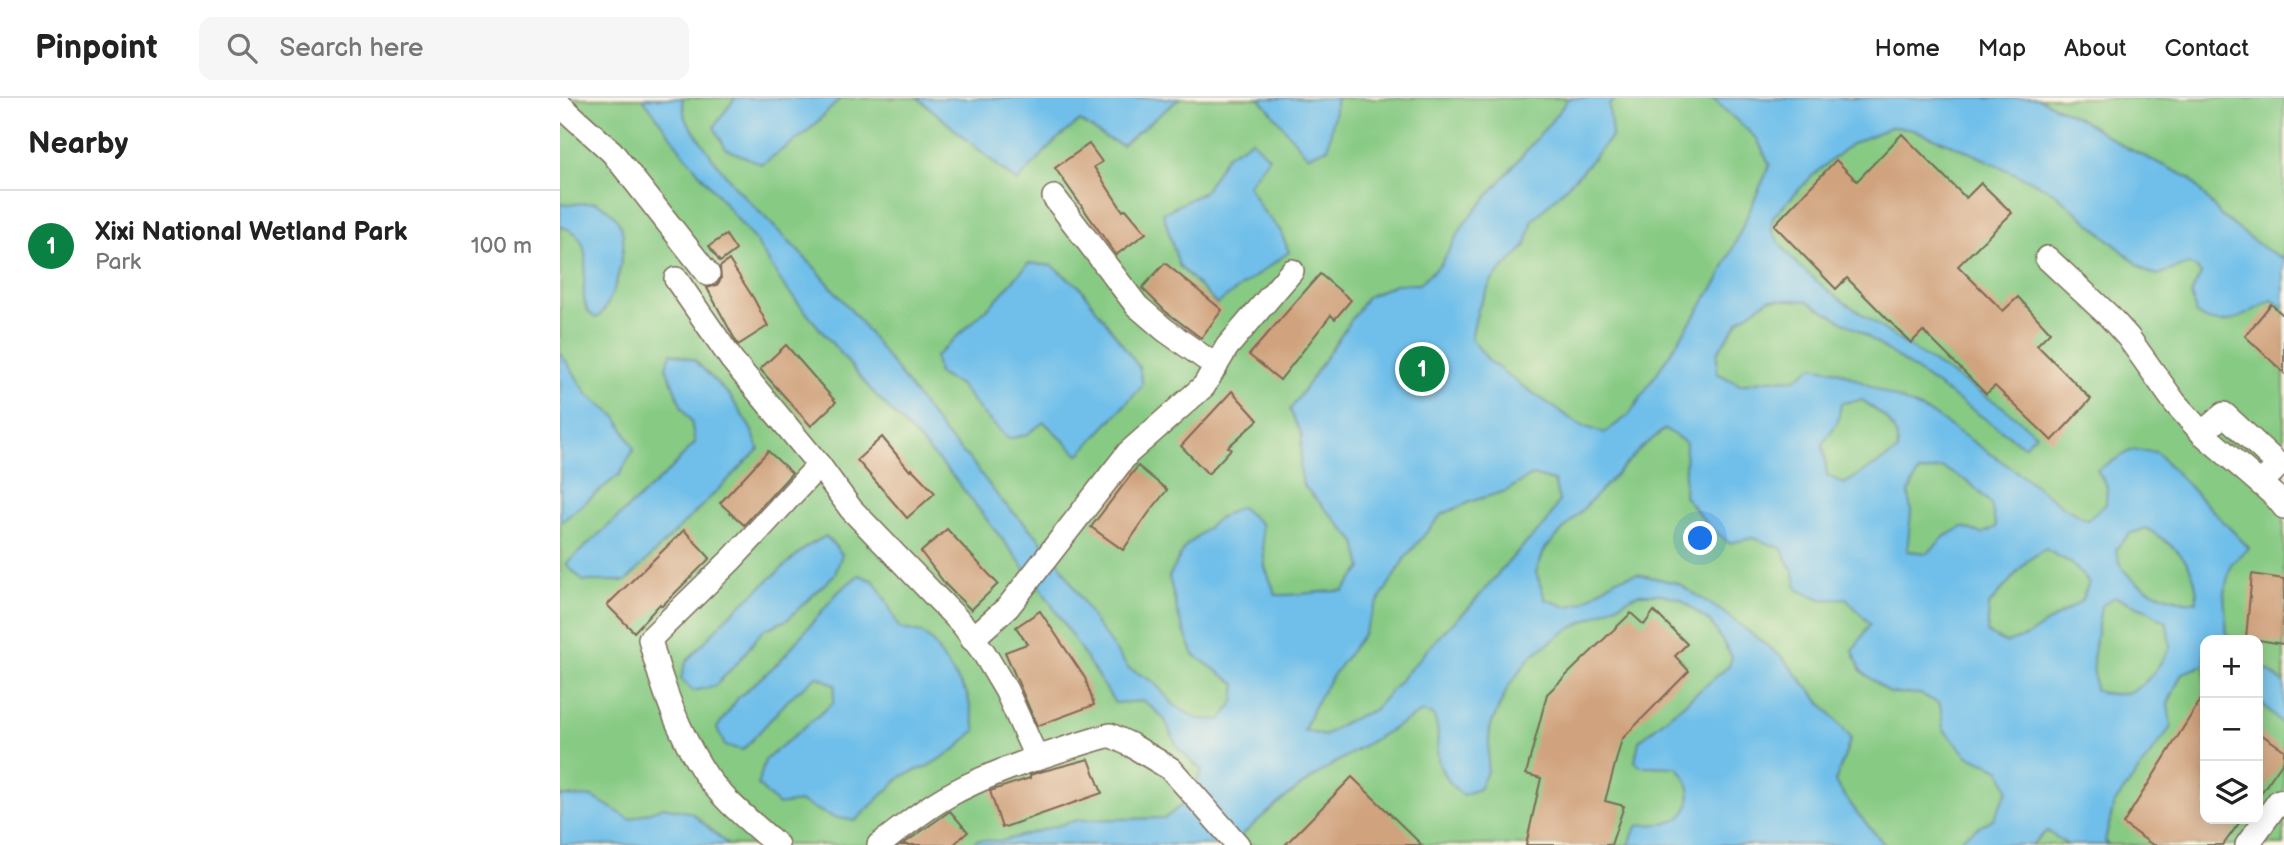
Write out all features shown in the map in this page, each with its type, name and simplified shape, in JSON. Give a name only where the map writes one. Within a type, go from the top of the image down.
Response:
[{"type":"street","points":[[560,104],[612,152],[708,274]]},
{"type":"street","points":[[1054,197],[1137,306],[1165,330],[1216,366]]},
{"type":"street","points":[[2047,258],[2128,337],[2175,403],[2202,433],[2261,483],[2284,507]]},
{"type":"street","points":[[972,639],[1008,607],[1128,453],[1204,386],[1227,347],[1292,271]]},
{"type":"street","points":[[676,279],[732,360],[819,465],[851,509],[905,562],[972,639],[1006,690],[1037,759]]},
{"type":"street","points":[[777,845],[740,812],[702,770],[664,690],[650,639],[732,559],[819,465]]},
{"type":"street","points":[[879,845],[925,810],[955,792],[1037,759],[1110,735],[1171,769],[1238,845]]},
{"type":"street","points":[[2247,845],[2278,801],[2284,805]]},
{"type":"green space","points":[[560,98],[2284,98],[2284,845],[560,845]]},
{"type":"water","points":[[643,98],[682,98],[685,118],[714,160],[737,189],[817,270],[856,316],[945,434],[971,461],[1000,499],[1059,562],[1095,622],[1128,668],[1154,682],[1174,705],[1198,719],[1221,720],[1234,702],[1236,684],[1194,655],[1179,618],[1169,577],[1185,547],[1220,517],[1241,507],[1261,524],[1265,567],[1276,595],[1343,591],[1362,568],[1356,542],[1303,485],[1300,468],[1302,436],[1290,410],[1367,297],[1395,284],[1419,284],[1441,264],[1464,224],[1569,98],[1616,98],[1609,105],[1612,136],[1533,220],[1525,247],[1492,280],[1478,309],[1471,338],[1489,361],[1517,382],[1580,425],[1604,433],[1629,415],[1719,279],[1770,165],[1757,139],[1712,98],[2038,98],[2081,119],[2125,147],[2190,178],[2221,216],[2262,247],[2284,259],[2284,308],[2272,300],[2244,316],[2226,322],[2206,319],[2196,314],[2191,294],[2201,274],[2196,268],[2188,264],[2158,275],[2147,272],[2052,191],[1963,149],[1908,128],[1891,127],[1851,144],[1812,176],[1773,217],[1771,228],[1779,243],[1798,265],[1830,292],[2003,407],[2036,434],[2024,446],[1858,330],[1807,301],[1769,299],[1739,320],[1717,353],[1717,373],[1740,385],[1795,379],[1813,366],[1838,371],[1934,415],[2062,506],[2087,520],[2106,504],[2107,486],[2097,470],[2132,450],[2156,452],[2249,548],[2231,564],[2224,594],[2228,635],[2200,635],[2200,667],[2182,673],[2168,704],[2171,727],[2114,804],[2105,841],[2108,845],[2068,845],[2047,831],[2031,845],[1959,845],[1963,837],[1994,818],[2008,790],[2000,769],[1968,756],[1943,729],[1940,704],[1920,694],[1890,693],[1861,671],[1853,651],[1870,624],[1846,598],[1824,600],[1798,590],[1793,571],[1781,548],[1753,538],[1729,543],[1708,525],[1684,496],[1686,443],[1665,429],[1641,448],[1545,549],[1536,572],[1545,599],[1567,607],[1583,602],[1616,579],[1637,574],[1677,583],[1723,612],[1783,658],[1851,738],[1835,782],[1885,845],[1629,845],[1639,825],[1665,824],[1677,819],[1684,813],[1690,798],[1687,782],[1677,767],[1640,766],[1635,761],[1639,741],[1729,666],[1732,657],[1711,623],[1680,599],[1662,594],[1638,594],[1566,631],[1532,655],[1508,687],[1490,727],[1487,772],[1479,789],[1462,795],[1447,779],[1438,758],[1438,731],[1435,720],[1433,715],[1422,712],[1322,771],[1275,806],[1233,845],[972,845],[977,840],[1002,841],[1078,820],[1165,818],[1186,802],[1202,771],[1178,748],[1164,718],[1144,701],[1115,703],[1042,590],[952,475],[871,390],[784,286],[756,242],[683,153]],"holes":[[[1862,400],[1888,421],[1895,433],[1898,451],[1844,484],[1827,475],[1823,444],[1838,421],[1841,403]],[[1943,468],[1970,483],[1991,504],[1996,527],[1982,534],[1963,527],[1945,536],[1928,553],[1907,551],[1911,513],[1909,492],[1918,473]],[[1532,475],[1554,481],[1559,501],[1546,524],[1518,551],[1468,609],[1443,632],[1374,710],[1345,722],[1324,736],[1304,730],[1313,708],[1364,633],[1374,609],[1405,558],[1441,515],[1472,501],[1506,491]],[[2146,528],[2176,549],[2189,566],[2197,602],[2155,592],[2128,574],[2119,562],[2116,549],[2129,534]],[[2045,549],[2071,563],[2089,583],[2081,601],[2027,636],[2006,643],[1987,633],[1989,605],[2027,561]],[[2115,597],[2145,609],[2167,623],[2170,648],[2140,686],[2121,694],[2095,690],[2093,659],[2101,606]]]},
{"type":"water","points":[[735,98],[841,98],[805,134],[762,164],[726,149],[714,127]]},
{"type":"water","points":[[918,98],[1180,98],[1122,145],[1080,121],[1056,140],[1017,182]]},
{"type":"water","points":[[1259,98],[1337,98],[1328,148],[1308,156]]},
{"type":"water","points":[[1252,140],[1269,157],[1248,185],[1262,210],[1280,230],[1289,252],[1217,304],[1179,266],[1163,213],[1204,192],[1227,155]]},
{"type":"water","points":[[596,202],[608,210],[620,225],[623,250],[613,291],[608,303],[596,318],[588,311],[584,301],[585,253],[582,242],[575,233],[560,226],[560,203],[564,205]]},
{"type":"water","points":[[1029,263],[1052,266],[1080,287],[1139,367],[1143,385],[1079,455],[1044,422],[1026,435],[1008,439],[960,385],[938,374],[935,357],[994,302]]},
{"type":"water","points":[[560,352],[588,395],[617,417],[634,449],[620,474],[560,523]]},
{"type":"water","points":[[671,353],[694,360],[730,396],[751,429],[759,449],[626,581],[583,581],[566,564],[669,471],[695,443],[691,421],[682,408],[666,367]]},
{"type":"water","points":[[826,536],[842,554],[835,574],[787,620],[763,630],[715,686],[693,691],[681,679],[686,662],[726,618],[806,547]]},
{"type":"water","points":[[859,575],[874,581],[899,628],[921,633],[932,642],[967,694],[976,730],[956,749],[928,766],[902,776],[855,821],[833,817],[800,802],[778,805],[758,785],[765,760],[833,703],[835,685],[817,676],[791,697],[743,750],[725,746],[717,728],[738,698],[780,661],[838,592]]},
{"type":"water","points":[[2263,666],[2284,683],[2284,726],[2263,704]]},
{"type":"water","points":[[560,796],[593,797],[630,819],[664,807],[692,813],[728,845],[560,845]]},
{"type":"building","points":[[1902,134],[1966,198],[1981,183],[2012,213],[1958,266],[2003,311],[2018,297],[2050,332],[2037,345],[2091,399],[2052,441],[1995,386],[1986,394],[1923,331],[1911,343],[1847,278],[1836,289],[1774,225],[1836,160],[1857,181]]},
{"type":"building","points":[[1089,144],[1102,162],[1094,167],[1123,211],[1126,209],[1146,233],[1116,255],[1055,168]]},
{"type":"building","points":[[726,235],[736,250],[720,262],[709,246]]},
{"type":"building","points":[[729,260],[768,326],[738,345],[707,288],[717,285],[721,279],[720,267]]},
{"type":"building","points":[[1165,263],[1222,310],[1201,338],[1165,311],[1142,288]]},
{"type":"building","points":[[1320,274],[1351,300],[1335,319],[1331,315],[1280,380],[1249,355]]},
{"type":"building","points":[[2271,304],[2284,316],[2284,373],[2245,336]]},
{"type":"building","points":[[786,345],[836,402],[811,426],[760,369]]},
{"type":"building","points":[[1232,391],[1258,420],[1228,447],[1231,449],[1208,474],[1181,446]]},
{"type":"building","points":[[882,437],[910,471],[912,469],[935,493],[907,518],[857,460]]},
{"type":"building","points":[[768,451],[792,473],[744,525],[720,503]]},
{"type":"building","points":[[1138,466],[1167,490],[1123,550],[1091,527]]},
{"type":"building","points":[[947,529],[998,584],[971,610],[946,585],[921,552]]},
{"type":"building","points":[[684,530],[710,558],[634,632],[607,605]]},
{"type":"building","points":[[2252,574],[2284,579],[2283,644],[2263,641],[2263,635],[2246,635]]},
{"type":"building","points":[[1040,611],[1085,678],[1094,705],[1037,726],[1005,652],[1027,644],[1016,627]]},
{"type":"building","points":[[1654,611],[1687,644],[1675,656],[1689,671],[1622,739],[1605,801],[1624,806],[1611,845],[1526,845],[1541,778],[1526,774],[1547,694],[1631,613],[1644,625]]},
{"type":"building","points":[[2200,701],[2200,824],[2238,824],[2223,845],[2153,845],[2123,824]]},
{"type":"building","points":[[2263,735],[2284,750],[2284,760],[2263,790]]},
{"type":"building","points":[[1089,759],[1102,793],[1002,828],[990,791],[1030,778],[1030,775],[1036,773]]},
{"type":"building","points":[[1352,777],[1422,845],[1285,845]]},
{"type":"building","points":[[950,811],[968,832],[953,845],[902,845]]},
{"type":"place","name":"Xixi National Wetland Park","points":[[1422,369]]}]
